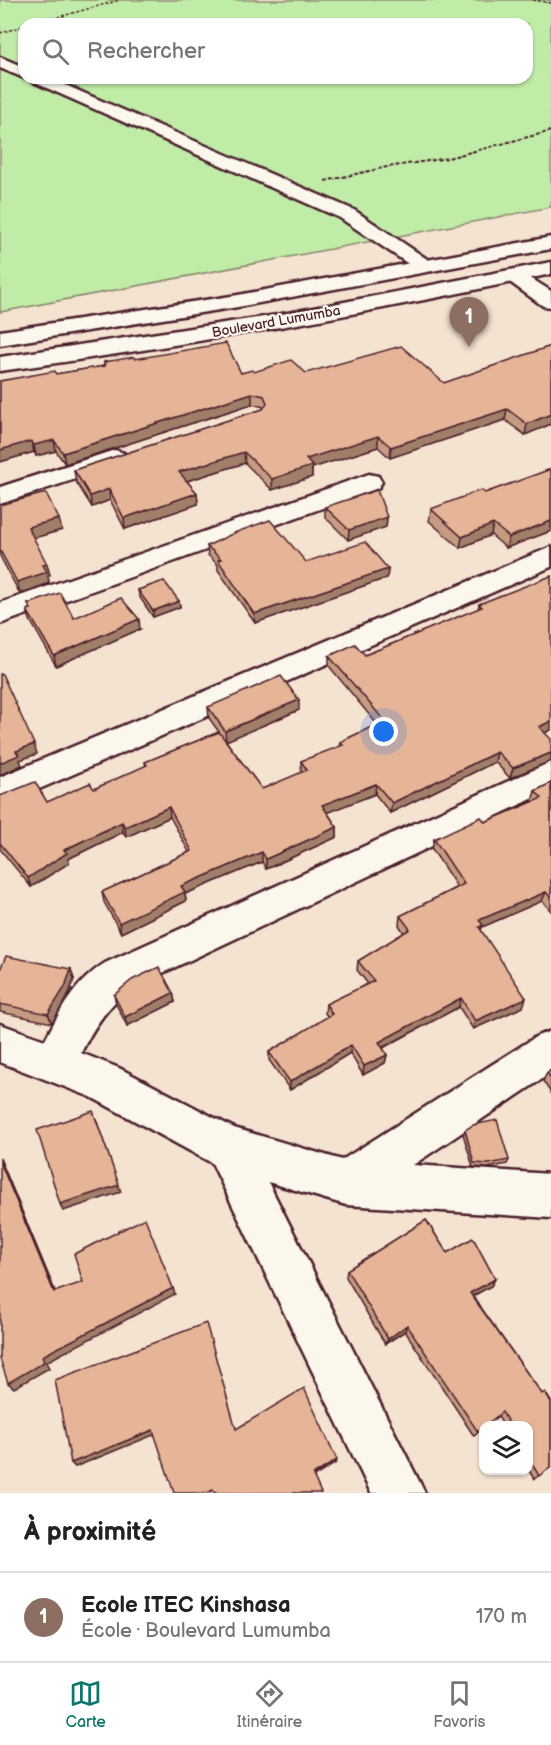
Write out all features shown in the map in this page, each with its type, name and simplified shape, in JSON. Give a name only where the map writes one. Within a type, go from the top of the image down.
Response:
[{"type":"main road","points":[[0,62],[18,70]]},
{"type":"main road","points":[[50,84],[347,214],[426,267]]},
{"type":"main road","name":"Boulevard Lumumba","points":[[0,338],[238,301],[551,243]]},
{"type":"main road","name":"Boulevard Lumumba","points":[[0,364],[101,351],[235,329],[551,268]]},
{"type":"main road","points":[[514,276],[551,301]]},
{"type":"main road","points":[[0,496],[143,449]]},
{"type":"main road","points":[[0,614],[369,482]]},
{"type":"main road","points":[[0,792],[551,556]]},
{"type":"main road","points":[[55,1063],[87,1000],[101,986],[119,975],[476,812],[551,775]]},
{"type":"main road","points":[[0,1042],[104,1082],[227,1148],[346,1182],[551,1196]]},
{"type":"main road","points":[[346,1182],[551,1050]]},
{"type":"main road","points":[[227,1148],[399,1493]]},
{"type":"path","points":[[55,18],[120,0]]},
{"type":"path","points":[[533,0],[551,3]]},
{"type":"path","points":[[0,33],[18,28]]},
{"type":"path","points":[[292,188],[387,167],[448,158],[551,131]]},
{"type":"green space","points":[[0,0],[551,0],[551,207],[0,312]]},
{"type":"building","points":[[226,343],[241,373],[252,370],[254,372],[291,360],[306,373],[401,346],[444,383],[551,346],[551,414],[527,424],[507,409],[391,447],[378,436],[306,459],[312,466],[272,479],[244,452],[179,472],[197,493],[124,518],[109,489],[90,496],[74,470],[263,409],[267,403],[264,396],[252,393],[63,453],[54,440],[34,445],[31,441],[0,450],[0,381],[55,371],[56,374],[105,366],[104,362],[134,357],[135,359]]},
{"type":"building","points":[[551,469],[551,521],[509,537],[493,524],[462,537],[431,509],[481,490],[485,493]]},
{"type":"building","points":[[377,490],[387,517],[349,530],[325,507]]},
{"type":"building","points":[[46,493],[59,519],[28,527],[47,564],[43,565],[47,572],[17,582],[0,550],[0,505]]},
{"type":"building","points":[[270,520],[306,562],[365,542],[388,569],[254,614],[218,560],[221,559],[207,546]]},
{"type":"building","points":[[551,576],[551,721],[539,727],[551,739],[551,753],[513,768],[497,752],[392,803],[376,784],[322,805],[337,827],[266,859],[262,852],[181,886],[185,892],[119,923],[102,892],[192,851],[169,807],[125,827],[122,822],[64,850],[67,853],[28,878],[0,843],[0,796],[35,782],[47,802],[90,783],[94,789],[147,765],[145,762],[219,732],[262,789],[307,770],[301,761],[343,745],[340,742],[378,724],[376,722],[383,719],[329,656],[355,644],[365,655],[482,607],[479,604]]},
{"type":"building","points":[[164,581],[179,601],[153,611],[138,590]]},
{"type":"building","points":[[60,593],[74,618],[121,598],[139,619],[54,656],[27,610],[31,609],[28,604]]},
{"type":"building","points":[[0,674],[34,744],[16,751],[19,755],[0,763]]},
{"type":"building","points":[[281,676],[299,700],[225,731],[208,707]]},
{"type":"building","points":[[551,783],[551,898],[546,892],[479,920],[483,925],[479,927],[526,998],[475,1021],[461,998],[379,1042],[387,1055],[364,1066],[351,1045],[290,1082],[269,1052],[332,1014],[326,1004],[374,981],[358,961],[410,929],[400,916],[464,884],[434,839],[481,817],[485,822],[542,798],[535,791]]},
{"type":"building","points":[[6,956],[71,969],[65,987],[48,1014],[0,1004],[0,970]]},
{"type":"building","points":[[159,967],[173,993],[125,1017],[114,995],[132,980]]},
{"type":"building","points":[[93,1111],[119,1185],[60,1204],[37,1130]]},
{"type":"building","points":[[497,1120],[509,1160],[489,1164],[474,1163],[465,1130],[473,1125]]},
{"type":"building","points":[[0,1162],[54,1292],[83,1282],[74,1254],[145,1218],[173,1288],[42,1356],[44,1362],[8,1383],[0,1359]]},
{"type":"building","points":[[426,1220],[447,1253],[473,1238],[495,1279],[470,1293],[542,1394],[545,1392],[551,1402],[551,1467],[539,1476],[533,1466],[533,1421],[508,1421],[502,1412],[491,1421],[479,1421],[478,1432],[407,1325],[388,1339],[347,1270]]},
{"type":"building","points":[[206,1323],[236,1429],[304,1388],[337,1460],[313,1475],[321,1493],[214,1493],[213,1490],[207,1493],[174,1493],[153,1430],[71,1463],[55,1380]]},
{"type":"place","name":"Ecole ITEC Kinshasa","points":[[469,347]]}]
